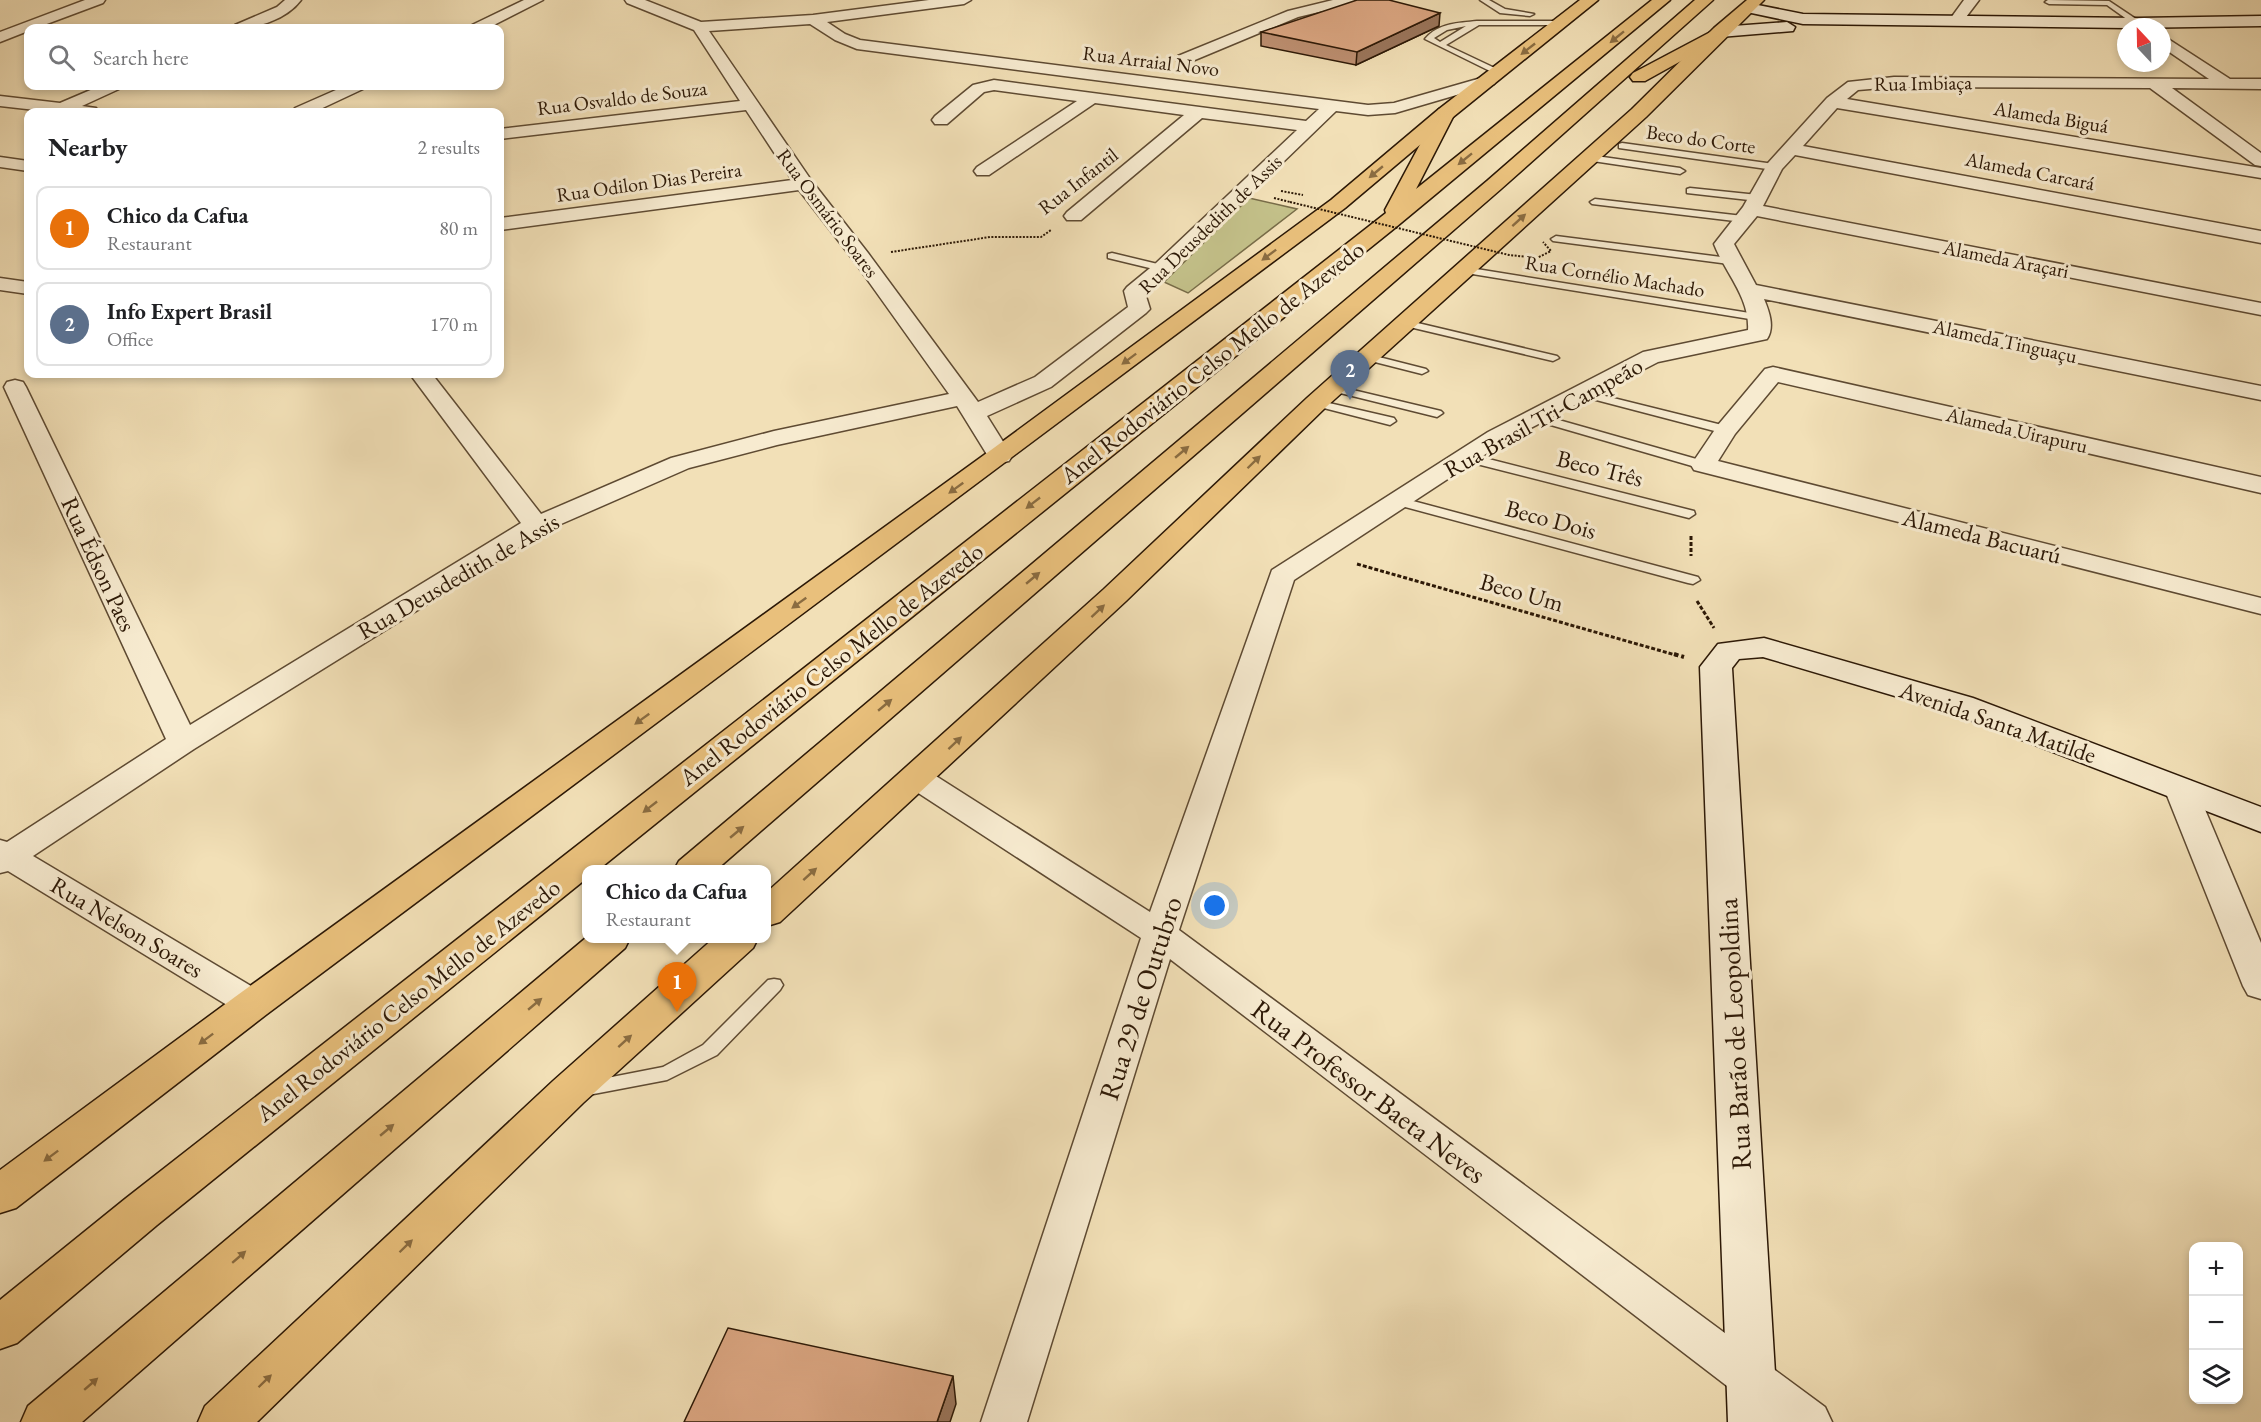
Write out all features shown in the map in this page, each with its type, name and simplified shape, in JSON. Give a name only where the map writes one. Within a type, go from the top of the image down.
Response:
[{"type":"main road","name":"Anel Rodoviário Celso Mello de Azevedo","points":[[0,1195],[253,1004],[1000,456],[1338,204],[1446,113],[1590,0]]},
{"type":"main road","name":"Anel Rodoviário Celso Mello de Azevedo","points":[[0,1328],[141,1212],[1388,222],[1662,0]]},
{"type":"main road","name":"Anel Rodoviário Celso Mello de Azevedo","points":[[698,865],[1706,0]]},
{"type":"main road","points":[[771,909],[1115,595],[1324,395],[1639,113],[1720,32],[1752,4]]},
{"type":"main road","points":[[1582,108],[1720,32]]},
{"type":"main road","points":[[1388,222],[1446,113]]},
{"type":"main road","points":[[46,1422],[606,943]]},
{"type":"main road","points":[[223,1422],[568,1092],[735,943]]},
{"type":"main road","points":[[0,1304],[141,1212]]},
{"type":"street","points":[[34,24],[98,0]]},
{"type":"street","points":[[249,24],[282,10],[294,0]]},
{"type":"street","points":[[485,24],[536,0]]},
{"type":"street","points":[[632,0],[699,27],[813,19],[964,0]]},
{"type":"street","points":[[1184,59],[1293,14],[1351,0]]},
{"type":"street","points":[[1954,22],[1972,0]]},
{"type":"street","points":[[1752,4],[1803,19],[2117,26]]},
{"type":"street","name":"Rua Arraial Novo","points":[[813,19],[840,37],[857,44],[1386,110],[1493,77]]},
{"type":"street","points":[[2171,25],[2261,21]]},
{"type":"street","name":"Rua Osmário Soares","points":[[699,27],[749,105],[804,184],[861,256],[968,405],[1000,456]]},
{"type":"street","points":[[1720,32],[1782,27],[2117,27]]},
{"type":"street","points":[[0,37],[24,28]]},
{"type":"street","points":[[2171,30],[2261,28]]},
{"type":"street","points":[[2171,46],[2227,84]]},
{"type":"street","name":"Rua Imbiaça","points":[[1729,261],[1724,243],[1751,209],[1774,167],[1833,102],[1854,85],[1894,82],[2261,84]]},
{"type":"street","points":[[2155,84],[2261,161]]},
{"type":"street","points":[[940,120],[979,88],[994,85],[1312,127]]},
{"type":"street","points":[[63,108],[104,90]]},
{"type":"street","points":[[310,108],[348,90]]},
{"type":"street","points":[[983,171],[1092,98]]},
{"type":"street","points":[[0,101],[53,108]]},
{"type":"street","name":"Alameda Biguá","points":[[1833,102],[2261,173]]},
{"type":"street","name":"Rua Osvaldo de Souza","points":[[504,134],[749,105]]},
{"type":"street","name":"Rua Deusdedith de Assis","points":[[3,857],[183,742],[536,525],[680,463],[774,438],[968,405],[1043,382],[1139,309],[1134,291],[1162,268],[1333,105]]},
{"type":"street","name":"Rua Infantil","points":[[1074,216],[1198,112]]},
{"type":"street","name":"Alameda Carcará","points":[[1791,149],[2261,237]]},
{"type":"street","points":[[0,162],[24,165]]},
{"type":"street","name":"Rua Odilon Dias Pereira","points":[[504,223],[804,184]]},
{"type":"street","name":"Alameda Araçari","points":[[1751,209],[2261,309]]},
{"type":"street","points":[[1729,261],[1749,290],[1761,326]]},
{"type":"street","points":[[0,284],[24,287]]},
{"type":"street","name":"Alameda Tinguaçu","points":[[1749,290],[2261,393]]},
{"type":"street","name":"Rua Brasil Tri-Campeão","points":[[1282,576],[1496,437],[1534,417],[1651,357],[1761,326]]},
{"type":"street","name":"Alameda Uirapuru","points":[[1726,430],[1773,374],[2261,485]]},
{"type":"street","points":[[424,378],[536,525]]},
{"type":"street","name":"Rua Édson Paes","points":[[15,387],[183,742]]},
{"type":"street","points":[[1703,465],[1726,430]]},
{"type":"street","name":"Alameda Bacuarú","points":[[1703,465],[2261,606]]},
{"type":"street","name":"Rua 29 de Outubro","points":[[1004,1422],[1160,934],[1282,576]]},
{"type":"street","name":"Avenida Santa Matilde","points":[[1722,659],[1764,647],[1961,705],[2261,820]]},
{"type":"street","name":"Rua Barão de Leopoldina","points":[[1722,659],[1753,1422]]},
{"type":"street","name":"Rua Professor Baeta Neves","points":[[917,778],[1160,934],[1809,1422]]},
{"type":"street","points":[[2180,788],[2261,986]]},
{"type":"street","name":"Rua Nelson Soares","points":[[3,857],[253,1004]]},
{"type":"lane","points":[[1485,0],[1503,10],[1565,20]]},
{"type":"lane","points":[[2049,2],[2109,3],[2126,18]]},
{"type":"lane","points":[[1493,77],[1429,39],[1454,26],[1565,20]]},
{"type":"lane","points":[[1440,45],[1477,23]]},
{"type":"lane","name":"Beco do Corte","points":[[1622,146],[1774,167]]},
{"type":"lane","points":[[1590,158],[1680,171]]},
{"type":"lane","points":[[1690,191],[1751,209]]},
{"type":"lane","points":[[1595,202],[1751,209]]},
{"type":"lane","points":[[1556,239],[1729,261]]},
{"type":"lane","points":[[1112,256],[1162,268]]},
{"type":"lane","name":"Rua Cornélio Machado","points":[[1464,270],[1761,326]]},
{"type":"lane","points":[[1405,323],[1553,358]]},
{"type":"lane","points":[[1366,357],[1422,371]]},
{"type":"lane","points":[[1581,393],[1726,430]]},
{"type":"lane","points":[[1324,395],[1437,413]]},
{"type":"lane","points":[[1324,395],[1390,421]]},
{"type":"lane","points":[[1534,417],[1703,465]]},
{"type":"lane","name":"Beco Três","points":[[1466,457],[1689,514]]},
{"type":"lane","name":"Beco Dois","points":[[1398,501],[1693,580]]},
{"type":"lane","points":[[568,1092],[667,1073],[710,1050],[774,986]]},
{"type":"path","points":[[1275,199],[1509,255],[1537,258],[1551,250],[1543,242]]},
{"type":"path","name":"Rua Infantil","points":[[861,256],[990,237],[1041,237],[1074,216]]},
{"type":"path","name":"Beco Um","points":[[1318,553],[1722,659]]},
{"type":"shaded area","points":[[1249,198],[1297,209],[1188,293],[1164,282]]},
{"type":"building","points":[[1357,0],[1389,0],[1440,13],[1357,52],[1261,32]]},
{"type":"building","points":[[728,1328],[953,1376],[937,1422],[684,1422]]},
{"type":"place","name":"Info Expert Brasil","points":[[1350,400]]},
{"type":"place","name":"Chico da Cafua","points":[[677,1012]]}]
